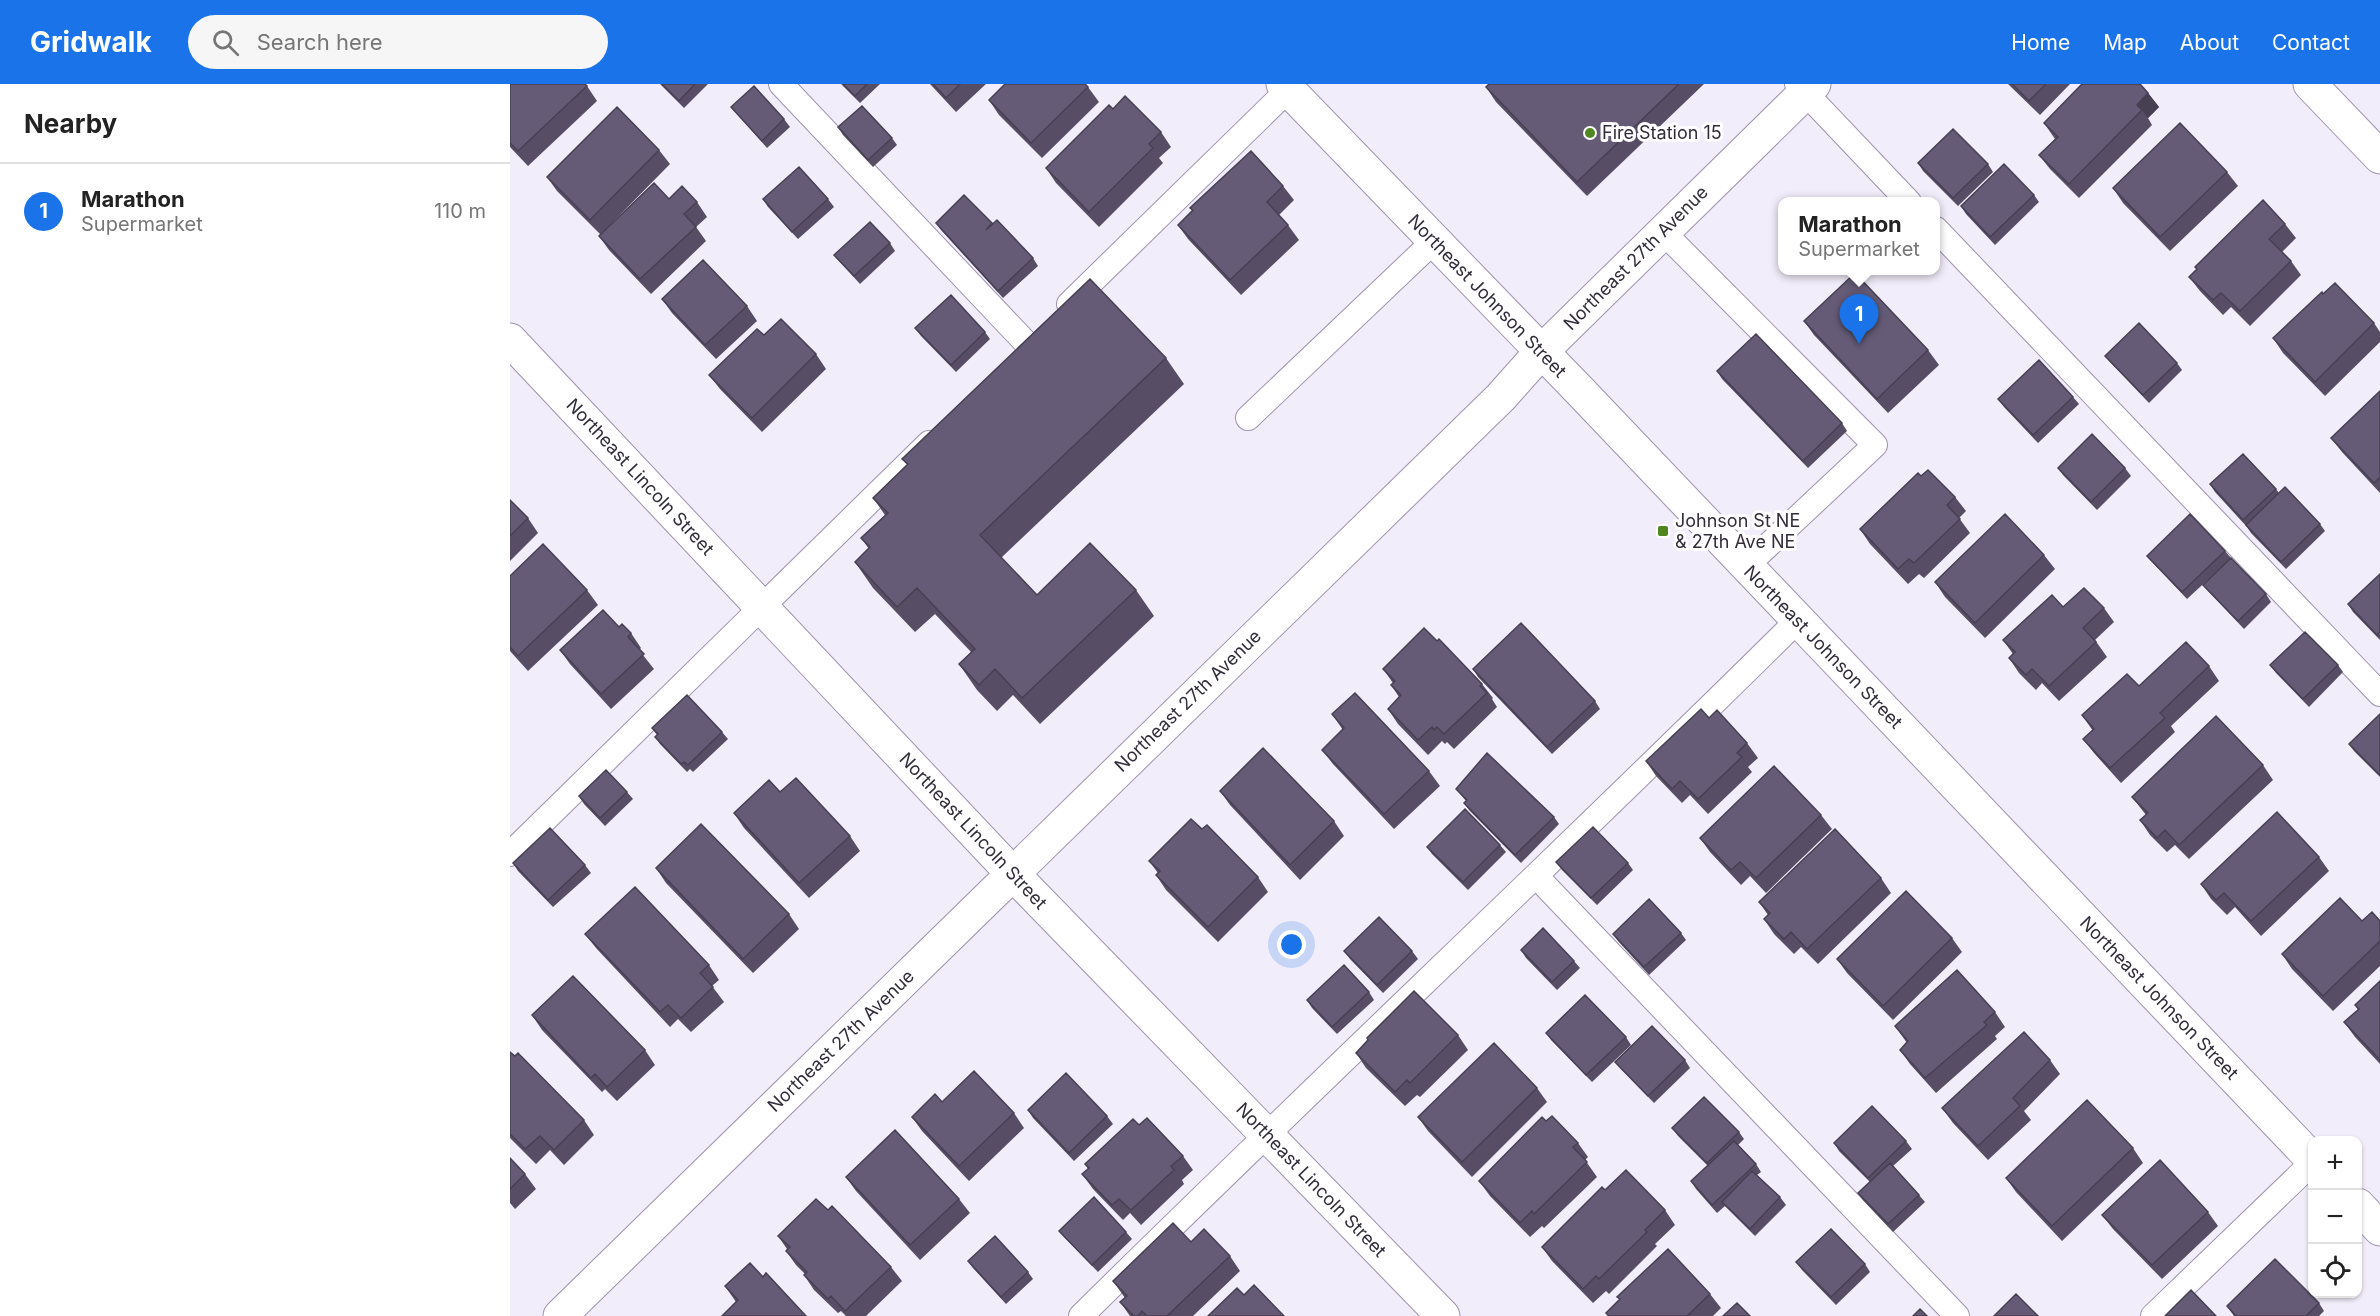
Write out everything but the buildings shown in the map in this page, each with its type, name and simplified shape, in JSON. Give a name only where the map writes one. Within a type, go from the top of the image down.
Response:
[{"type":"street","points":[[2310,84],[2380,157]]},
{"type":"street","name":"Northeast Johnson Street","points":[[1285,87],[1798,620],[2308,1156]]},
{"type":"street","name":"Northeast 27th Avenue","points":[[560,1316],[1501,396],[1541,352],[1805,87]]},
{"type":"street","name":"Northeast Lincoln Street","points":[[510,340],[1012,873],[1443,1316]]},
{"type":"street","points":[[2362,1210],[2380,1229]]},
{"type":"lane","points":[[781,84],[1042,331]]},
{"type":"lane","points":[[1011,362],[1285,87]]},
{"type":"lane","points":[[1805,87],[1905,197]]},
{"type":"lane","points":[[1662,231],[1875,445],[1746,566]]},
{"type":"lane","points":[[1940,234],[2380,694]]},
{"type":"lane","points":[[1248,418],[1434,241]]},
{"type":"lane","points":[[510,854],[943,429]]},
{"type":"lane","points":[[1082,1316],[1266,1134],[1536,876],[1798,620]]},
{"type":"lane","points":[[1536,876],[1956,1316]]},
{"type":"lane","points":[[2153,1316],[2308,1166]]},
{"type":"place","name":"Fire Station 15","points":[[1590,133]]},
{"type":"place","name":"Marathon","points":[[1859,344]]},
{"type":"place","name":"Johnson St NE & 27th Ave NE","points":[[1663,531]]}]
